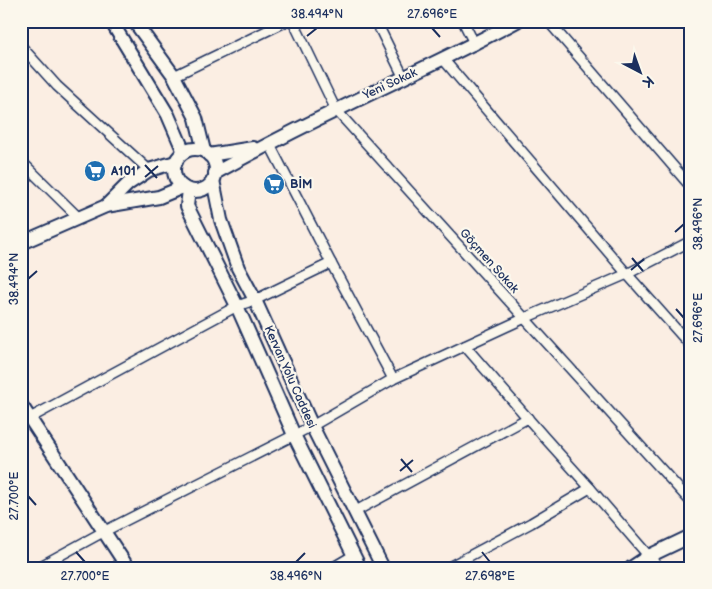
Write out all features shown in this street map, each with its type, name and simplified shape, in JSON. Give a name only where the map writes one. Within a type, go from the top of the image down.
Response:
[{"type":"main road","points":[[111,21],[168,115],[180,157],[174,169],[175,176],[178,182],[186,189]]},
{"type":"main road","points":[[21,243],[106,206],[158,198],[186,189],[203,190],[209,186],[214,177],[215,167],[213,160],[206,153],[196,118],[174,76],[134,21]]},
{"type":"main road","name":"Yeni Sokak","points":[[266,145],[518,21]]},
{"type":"main road","points":[[106,206],[128,184],[150,170],[191,150],[206,153],[266,145]]},
{"type":"main road","points":[[214,177],[266,145]]},
{"type":"main road","name":"Kervan Yolu Caddesi","points":[[214,177],[221,220],[238,268],[255,300],[312,426],[383,568]]},
{"type":"main road","name":"Kervan Yolu Caddesi","points":[[186,189],[187,206],[237,306],[294,435],[360,568]]},
{"type":"main road","points":[[21,405],[25,419],[128,568]]},
{"type":"main road","points":[[631,568],[649,556],[691,536]]},
{"type":"street","points":[[174,76],[286,21]]},
{"type":"street","name":"Göçmen Sokak","points":[[293,21],[336,110],[691,502]]},
{"type":"street","points":[[376,21],[404,78]]},
{"type":"street","points":[[463,21],[474,44]]},
{"type":"street","points":[[548,21],[691,187]]},
{"type":"street","points":[[21,46],[57,86],[150,170]]},
{"type":"street","points":[[443,59],[691,346]]},
{"type":"street","points":[[266,145],[393,378]]},
{"type":"street","points":[[21,161],[79,218]]},
{"type":"street","points":[[37,568],[103,532],[312,426],[393,378],[524,318],[627,274],[691,241]]},
{"type":"street","points":[[25,419],[237,306],[255,300],[331,263]]},
{"type":"street","points":[[465,346],[659,568]]},
{"type":"street","points":[[354,512],[528,418]]},
{"type":"street","points":[[447,568],[531,523],[590,488]]},
{"type":"street","points":[[332,568],[354,555]]},
{"type":"place","name":"A101","points":[[95,171]]},
{"type":"place","name":"BİM","points":[[274,184]]}]
